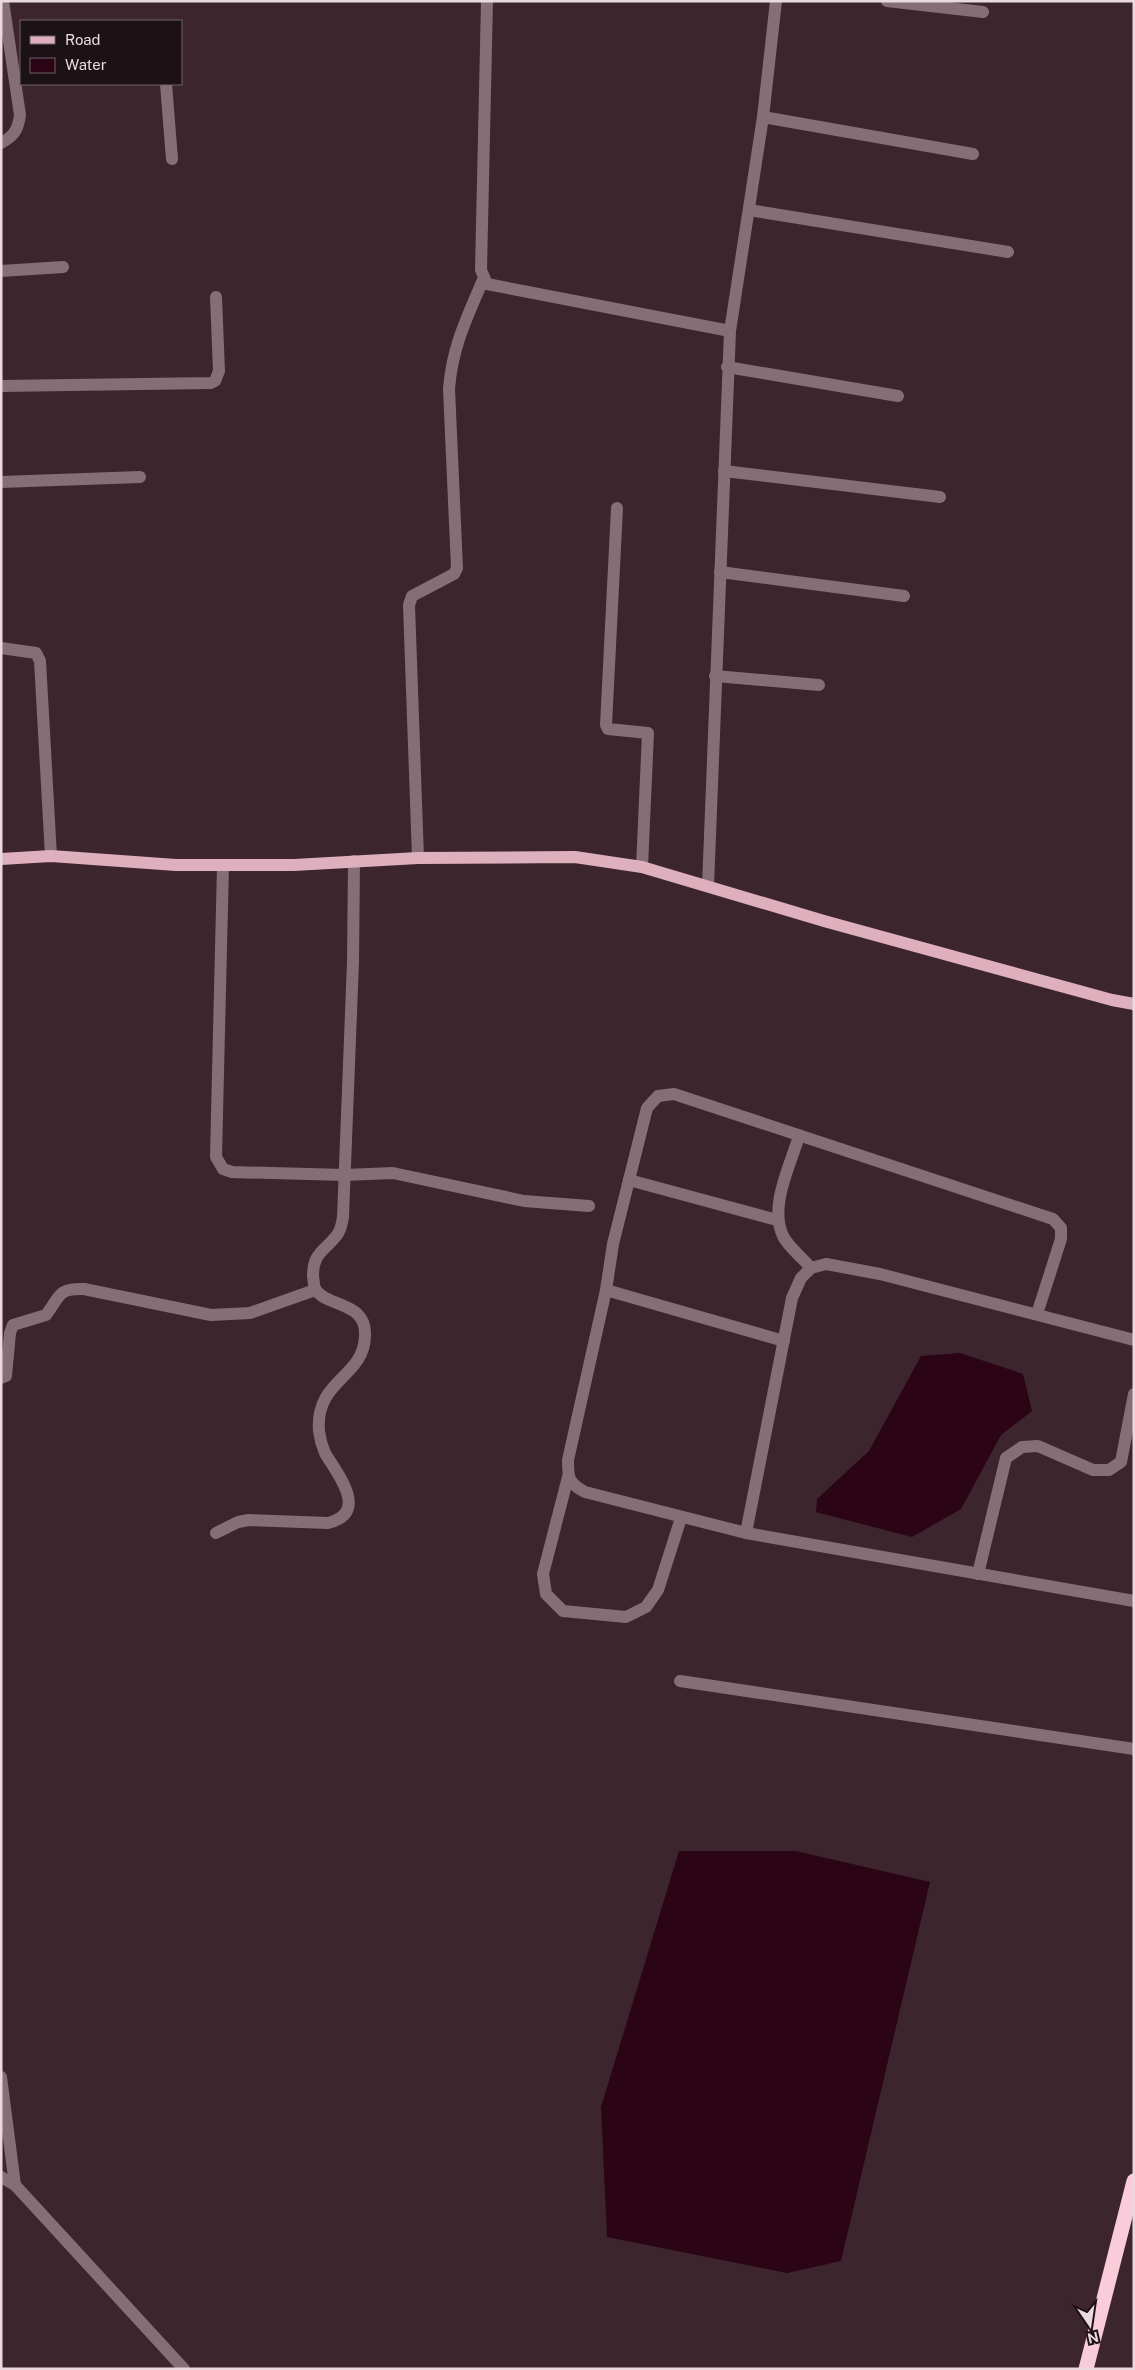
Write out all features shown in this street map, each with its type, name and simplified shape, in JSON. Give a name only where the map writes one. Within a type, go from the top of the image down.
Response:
[{"type":"highway","points":[[1086,2369],[1134,2181]]},
{"type":"main road","points":[[1,859],[51,856],[176,865],[294,865],[418,858],[574,857],[642,867],[882,937],[1112,1000],[1134,1004]]},
{"type":"street","points":[[1,143],[15,134],[19,127],[20,115],[16,50],[3,1]]},
{"type":"street","points":[[418,858],[409,605],[412,596],[454,574],[457,568],[449,389],[451,366],[457,340],[483,280],[481,270],[487,1]]},
{"type":"street","points":[[708,886],[727,367],[730,331],[763,117],[776,1]]},
{"type":"street","points":[[887,1],[982,12]]},
{"type":"street","points":[[166,85],[172,159]]},
{"type":"street","points":[[763,117],[973,154]]},
{"type":"street","points":[[749,210],[1008,252]]},
{"type":"street","points":[[1,271],[63,266]]},
{"type":"street","points":[[483,280],[487,284],[730,331]]},
{"type":"street","points":[[1,386],[211,383],[215,381],[219,371],[216,296]]},
{"type":"street","points":[[727,367],[898,396]]},
{"type":"street","points":[[724,471],[940,497]]},
{"type":"street","points":[[1,482],[140,477]]},
{"type":"street","points":[[617,508],[606,725],[608,729],[647,732],[649,735],[642,867]]},
{"type":"street","points":[[720,572],[904,596]]},
{"type":"street","points":[[1,648],[36,653],[40,660],[51,856]]},
{"type":"street","points":[[716,676],[819,685]]},
{"type":"street","points":[[315,1290],[313,1271],[316,1256],[338,1234],[341,1227],[345,1175],[353,962],[354,862]]},
{"type":"street","points":[[223,865],[216,1157],[223,1169],[232,1172],[345,1175],[393,1173],[524,1200],[589,1206]]},
{"type":"street","points":[[681,1518],[658,1590],[646,1607],[626,1617],[563,1611],[546,1594],[543,1574],[568,1477],[568,1460],[606,1290],[613,1244],[647,1108],[658,1096],[674,1094],[1053,1219],[1061,1228],[1060,1239],[1037,1314]]},
{"type":"street","points":[[799,1136],[780,1199],[777,1220],[784,1238],[811,1268]]},
{"type":"street","points":[[629,1180],[777,1220]]},
{"type":"street","points":[[746,1533],[792,1298],[801,1278],[811,1268],[826,1264],[880,1274],[1134,1340]]},
{"type":"street","points":[[1,1378],[6,1376],[12,1326],[46,1315],[58,1295],[66,1290],[84,1289],[211,1315],[238,1315],[257,1311],[315,1290],[352,1310],[360,1317],[364,1326],[364,1346],[360,1358],[326,1396],[321,1407],[319,1429],[325,1453],[339,1472],[347,1490],[346,1514],[339,1520],[328,1523],[249,1520],[238,1522],[216,1533]]},
{"type":"street","points":[[606,1290],[784,1340]]},
{"type":"street","points":[[978,1574],[1006,1458],[1022,1447],[1038,1446],[1093,1470],[1109,1470],[1121,1462],[1134,1394]]},
{"type":"street","points":[[568,1477],[575,1486],[585,1492],[681,1518],[746,1533],[1134,1601]]},
{"type":"street","points":[[680,1681],[1134,1748]]},
{"type":"street","points":[[1,2077],[15,2185]]},
{"type":"street","points":[[1,2176],[15,2185],[184,2369]]},
{"type":"water","points":[[960,1353],[1023,1374],[1032,1411],[1001,1435],[961,1509],[912,1537],[816,1512],[817,1499],[869,1451],[921,1356]]},
{"type":"water","points":[[679,1851],[796,1851],[930,1882],[841,2261],[787,2273],[607,2237],[601,2107]]}]
